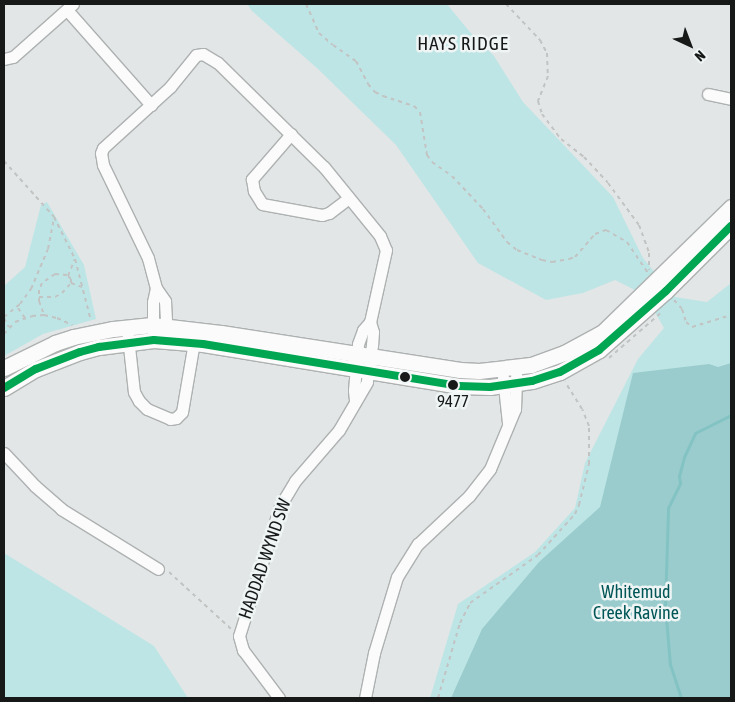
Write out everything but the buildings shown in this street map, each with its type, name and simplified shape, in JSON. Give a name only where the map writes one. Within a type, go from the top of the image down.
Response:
[{"type":"street","points":[[4,59],[13,57],[70,7],[151,105],[104,148],[101,154],[103,165],[148,258],[156,288],[165,301],[160,333]]},
{"type":"street","name":"HADDAD WYND SW","points":[[151,105],[170,87],[196,55],[203,54],[218,63],[324,167],[380,236],[386,250],[370,322],[373,332],[355,400],[339,430],[295,481],[276,516],[239,636],[243,650],[279,698]]},
{"type":"street","points":[[708,94],[731,99]]},
{"type":"street","points":[[291,134],[252,179],[254,191],[262,204],[322,215],[329,213],[349,198]]},
{"type":"street","points":[[363,364],[460,370],[509,368],[538,363],[564,353],[603,332],[731,207]]},
{"type":"street","points":[[4,368],[55,343],[73,337],[160,333],[194,336],[363,364],[459,386],[510,385],[560,372],[599,350],[666,291],[731,226]]},
{"type":"street","points":[[128,335],[134,392],[146,408],[170,419],[176,418],[182,412],[194,336]]},
{"type":"street","points":[[4,388],[56,360],[99,347],[128,335]]},
{"type":"street","points":[[365,698],[374,653],[397,577],[418,544],[469,496],[485,477],[497,457],[508,423],[509,368]]},
{"type":"street","points":[[4,452],[35,486],[61,509],[158,569]]},
{"type":"path","points":[[306,4],[320,32],[333,45],[356,61],[368,84],[375,92],[414,106],[420,112],[426,150],[432,162],[452,176],[483,209],[507,242],[517,250],[552,262],[569,259],[575,257],[595,234],[606,230],[626,242],[640,264],[650,275],[649,253],[639,225],[608,183],[584,156],[557,135],[542,114],[538,102],[548,76],[547,53],[540,40],[506,4]]},
{"type":"path","points":[[4,161],[54,217],[75,259],[92,323]]},
{"type":"path","points":[[9,327],[4,317],[17,307],[31,289],[48,249],[54,217]]},
{"type":"path","points":[[75,259],[68,276],[71,283],[82,287]]},
{"type":"path","points":[[44,315],[39,290],[49,276],[55,274],[68,276]]},
{"type":"path","points":[[39,297],[55,297],[62,293],[71,283]]},
{"type":"path","points":[[31,289],[39,290]]},
{"type":"path","points":[[666,291],[682,309],[686,322],[692,327],[731,315]]},
{"type":"path","points":[[17,307],[25,318]]},
{"type":"path","points":[[4,334],[9,327],[25,318],[44,315],[57,318],[76,328]]},
{"type":"path","points":[[438,698],[460,623],[470,603],[538,555],[575,514],[579,505],[589,464],[589,426],[582,409],[564,381]]},
{"type":"path","points":[[158,569],[171,572],[239,636]]},
{"type":"green space","points":[[247,4],[447,4],[469,31],[494,56],[523,102],[613,197],[643,258],[675,297],[707,302],[731,283],[731,698],[430,698],[458,604],[535,552],[575,508],[585,463],[638,359],[664,328],[645,295],[615,280],[583,293],[546,300],[478,263],[396,145],[318,69],[252,11]]},
{"type":"green space","points":[[47,202],[84,265],[96,319],[43,334],[4,356],[4,286],[25,267],[41,205]]},
{"type":"green space","name":"Whitemud Creek Ravine","points":[[731,363],[731,698],[451,698],[482,629],[539,562],[600,507],[633,373],[709,364],[718,367]]},
{"type":"green space","points":[[4,553],[154,646],[188,698],[4,698]]},
{"type":"waterway","points":[[681,698],[670,665],[665,606],[668,508],[680,483],[679,476],[684,457],[695,433],[731,415]]},
{"type":"transit line","points":[[4,388],[36,369],[80,352],[99,347],[154,340],[203,344],[459,386],[490,387],[532,381],[560,372],[599,350],[666,291],[731,226]]},
{"type":"place","name":"9477","points":[[453,385]]},
{"type":"district","name":"HAYS RIDGE","points":[[463,44]]}]
